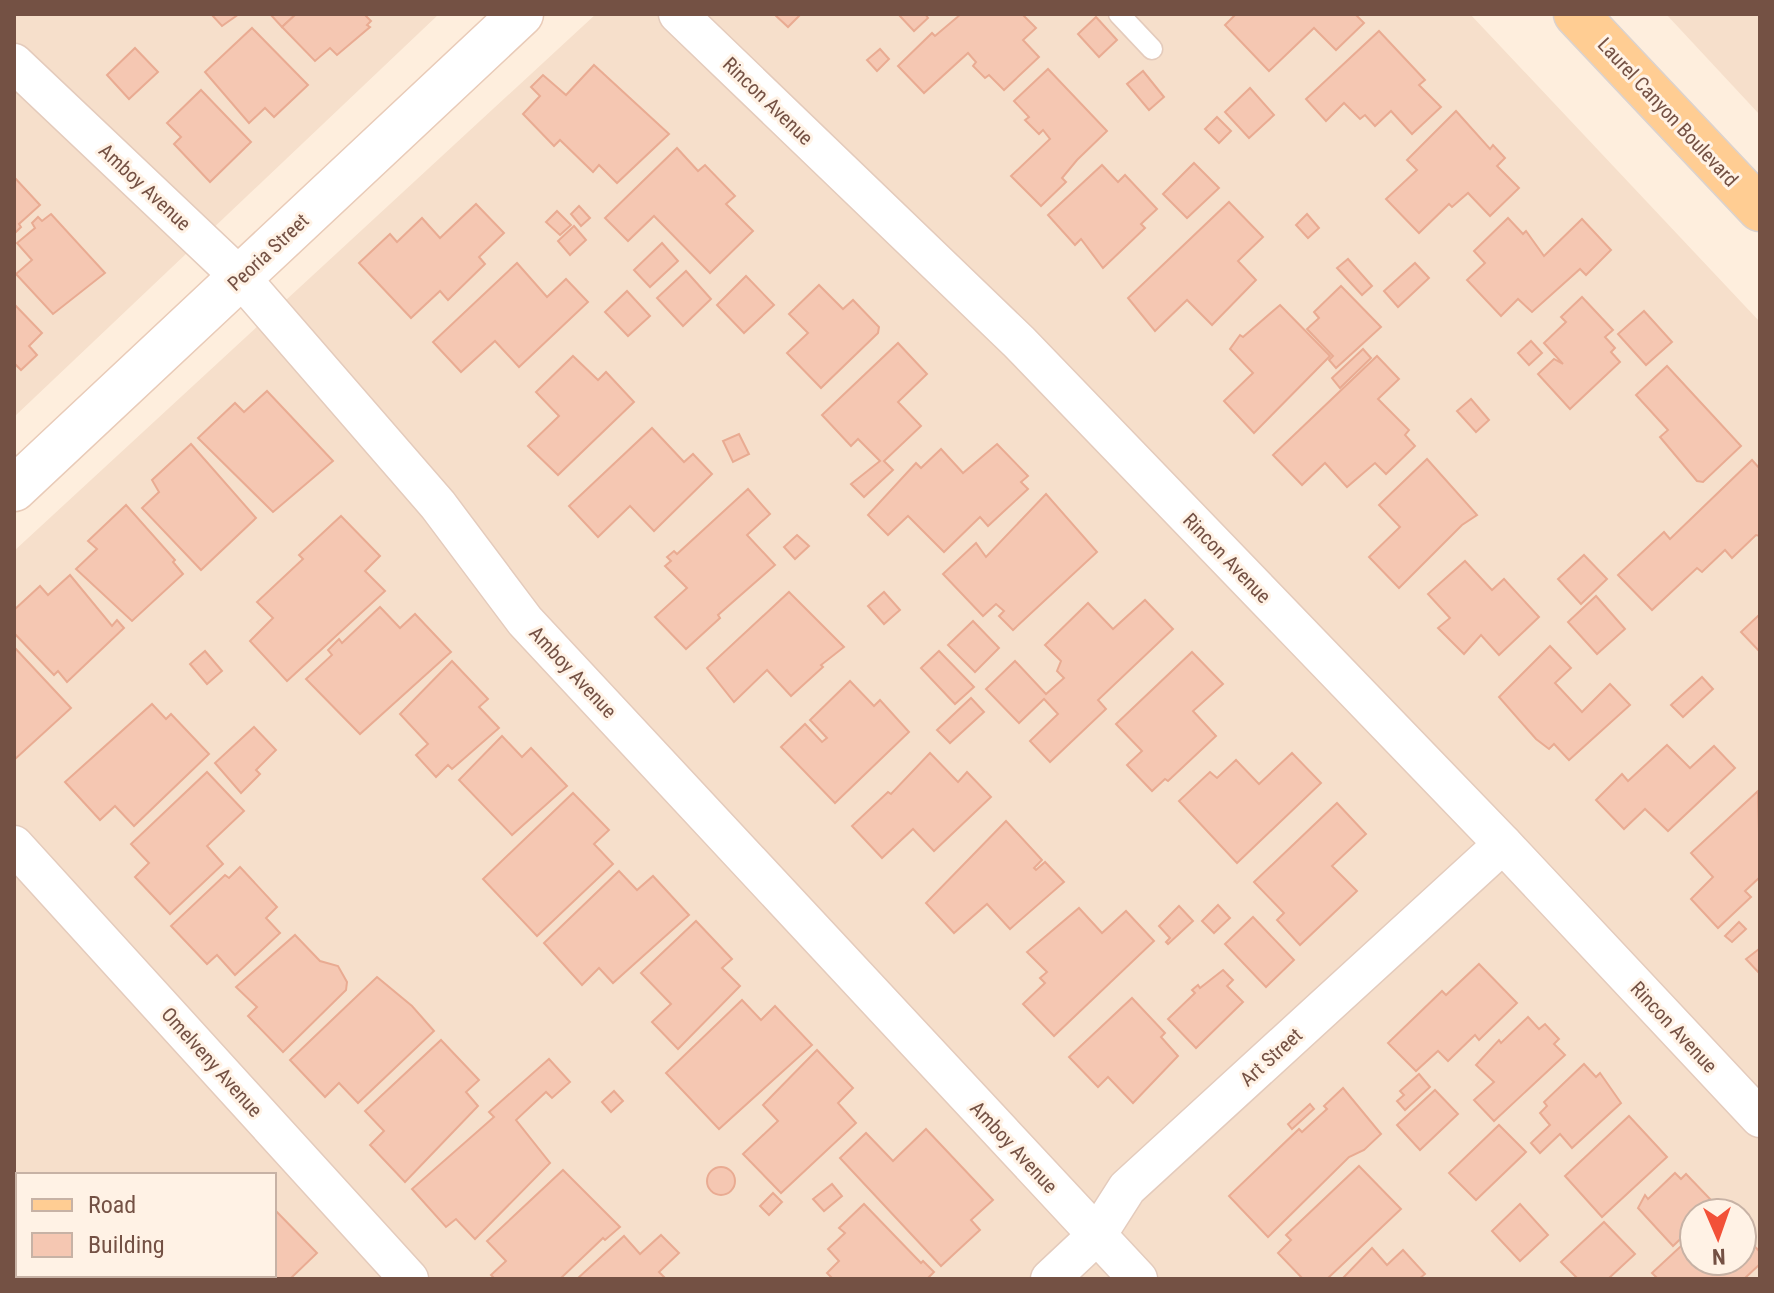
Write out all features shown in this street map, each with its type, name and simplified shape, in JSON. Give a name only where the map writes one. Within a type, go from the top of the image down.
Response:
[{"type":"main road","name":"Laurel Canyon Boulevard","points":[[1576,14],[1760,209]]},
{"type":"street","name":"Peoria Street","points":[[14,489],[521,14]]},
{"type":"street","name":"Rincon Avenue","points":[[678,14],[1019,342],[1503,844],[1760,1118]]},
{"type":"street","name":"Amboy Avenue","points":[[14,63],[241,278],[438,505],[525,621],[1138,1279]]},
{"type":"street","name":"Art Street","points":[[1050,1279],[1097,1235],[1127,1188],[1503,844]]},
{"type":"street","name":"Omelveny Avenue","points":[[14,845],[409,1279]]},
{"type":"lane","points":[[1119,14],[1152,49]]},
{"type":"shaded area","points":[[14,14],[439,14],[14,417]]},
{"type":"shaded area","points":[[596,14],[1470,14],[1760,322],[1760,1279],[14,1279],[14,551]]},
{"type":"shaded area","points":[[1666,14],[1760,14],[1760,115]]},
{"type":"building","points":[[211,14],[239,14],[222,26]]},
{"type":"building","points":[[270,14],[296,14],[282,27]]},
{"type":"building","points":[[296,14],[364,14],[371,21],[367,25],[370,27],[337,55],[330,48],[315,61],[282,27]]},
{"type":"building","points":[[774,14],[801,14],[788,27]]},
{"type":"building","points":[[898,14],[925,14],[928,18],[914,31]]},
{"type":"building","points":[[961,14],[1022,14],[1036,28],[1023,40],[1039,57],[1004,90],[989,75],[985,78],[973,66],[976,62],[968,53],[924,93],[898,66],[932,33],[935,36]]},
{"type":"building","points":[[1236,14],[1355,14],[1364,23],[1336,50],[1314,28],[1269,71],[1225,25]]},
{"type":"building","points":[[1096,17],[1117,40],[1099,57],[1078,34]]},
{"type":"building","points":[[252,28],[308,85],[274,117],[265,108],[249,123],[205,72]]},
{"type":"building","points":[[1379,31],[1425,80],[1419,85],[1441,107],[1412,134],[1391,111],[1375,126],[1365,115],[1360,119],[1344,103],[1326,121],[1306,99]]},
{"type":"building","points":[[135,48],[158,72],[129,99],[107,75]]},
{"type":"building","points":[[880,49],[889,59],[877,71],[867,60]]},
{"type":"building","points":[[594,65],[669,134],[617,183],[599,165],[593,172],[560,140],[554,146],[523,114],[540,96],[531,87],[543,75],[566,95]]},
{"type":"building","points":[[1048,69],[1107,131],[1077,160],[1062,178],[1066,182],[1041,206],[1011,176],[1050,139],[1043,130],[1039,134],[1025,120],[1029,117],[1014,101]]},
{"type":"building","points":[[1143,71],[1164,97],[1149,110],[1127,84]]},
{"type":"building","points":[[1250,88],[1274,115],[1249,138],[1225,112]]},
{"type":"building","points":[[201,90],[251,142],[210,182],[174,144],[181,137],[167,123]]},
{"type":"building","points":[[1456,111],[1490,149],[1493,145],[1505,158],[1497,166],[1519,188],[1490,216],[1468,193],[1452,207],[1449,204],[1419,233],[1386,199],[1417,170],[1407,160]]},
{"type":"building","points":[[1217,117],[1231,131],[1219,143],[1205,129]]},
{"type":"building","points":[[677,148],[698,171],[705,165],[735,196],[726,204],[753,231],[710,273],[654,216],[628,241],[605,218]]},
{"type":"building","points":[[1194,163],[1219,188],[1187,218],[1163,194]]},
{"type":"building","points":[[1102,165],[1118,182],[1125,175],[1157,209],[1141,224],[1145,228],[1103,268],[1081,239],[1075,245],[1048,215]]},
{"type":"building","points":[[14,177],[40,205],[19,224],[21,227],[15,233]]},
{"type":"building","points":[[1229,202],[1263,237],[1238,261],[1256,280],[1212,325],[1187,300],[1155,331],[1128,298]]},
{"type":"building","points":[[476,204],[504,233],[479,257],[485,264],[448,300],[440,291],[411,318],[359,263],[390,234],[397,242],[422,218],[440,238]]},
{"type":"building","points":[[579,206],[590,218],[581,226],[571,214]]},
{"type":"building","points":[[557,211],[571,225],[560,235],[546,222]]},
{"type":"building","points":[[51,214],[105,273],[53,314],[16,274],[32,260],[17,243],[35,228],[32,223],[38,217],[42,221]]},
{"type":"building","points":[[1307,214],[1319,228],[1308,238],[1296,225]]},
{"type":"building","points":[[1508,218],[1523,234],[1526,231],[1544,256],[1582,219],[1611,250],[1586,275],[1580,269],[1532,312],[1518,299],[1501,316],[1467,280],[1485,263],[1474,251]]},
{"type":"building","points":[[574,226],[586,240],[570,255],[558,241]]},
{"type":"building","points":[[662,243],[678,261],[650,287],[634,270]]},
{"type":"building","points":[[1348,259],[1372,286],[1362,295],[1337,268]]},
{"type":"building","points":[[517,263],[547,297],[566,279],[588,302],[519,367],[495,341],[461,372],[433,342]]},
{"type":"building","points":[[1415,263],[1429,278],[1398,307],[1384,291]]},
{"type":"building","points":[[686,271],[711,299],[683,326],[657,298]]},
{"type":"building","points":[[746,276],[774,305],[744,333],[717,305]]},
{"type":"building","points":[[819,285],[843,309],[853,300],[879,327],[878,333],[821,388],[787,353],[808,333],[789,314]]},
{"type":"building","points":[[1341,286],[1381,327],[1336,368],[1329,360],[1333,356],[1307,329],[1319,318],[1314,312]]},
{"type":"building","points":[[627,291],[650,316],[628,336],[605,312]]},
{"type":"building","points":[[1582,297],[1613,330],[1605,337],[1615,348],[1611,352],[1620,362],[1570,409],[1538,374],[1554,359],[1563,364],[1544,343],[1566,322],[1561,317]]},
{"type":"building","points":[[14,304],[42,333],[29,346],[37,355],[21,370],[14,363]]},
{"type":"building","points":[[1280,305],[1330,356],[1254,433],[1224,401],[1253,373],[1230,349],[1240,335],[1243,337]]},
{"type":"building","points":[[1644,311],[1672,342],[1646,365],[1618,334]]},
{"type":"building","points":[[1531,341],[1542,353],[1529,365],[1518,353]]},
{"type":"building","points":[[898,343],[927,374],[898,402],[921,426],[884,461],[893,470],[864,497],[851,484],[880,461],[858,439],[851,446],[822,415]]},
{"type":"building","points":[[1363,349],[1371,358],[1340,388],[1332,378]]},
{"type":"building","points":[[573,356],[598,380],[606,372],[634,402],[558,475],[528,446],[559,416],[536,392]]},
{"type":"building","points":[[1377,356],[1399,379],[1378,399],[1409,430],[1405,435],[1415,446],[1386,474],[1375,463],[1347,487],[1325,463],[1302,485],[1273,455]]},
{"type":"building","points":[[1667,366],[1741,446],[1703,482],[1697,481],[1660,437],[1668,430],[1636,395]]},
{"type":"building","points":[[267,391],[333,461],[273,512],[198,438],[235,403],[244,412]]},
{"type":"building","points":[[1471,399],[1489,420],[1476,432],[1457,411]]},
{"type":"building","points":[[652,428],[684,462],[693,454],[712,474],[654,531],[630,506],[598,537],[569,506]]},
{"type":"building","points":[[739,434],[749,454],[733,462],[723,441]]},
{"type":"building","points":[[191,444],[256,518],[201,570],[142,508],[159,492],[152,480]]},
{"type":"building","points":[[997,444],[1028,476],[1021,482],[1028,489],[988,526],[980,517],[944,552],[908,516],[888,535],[868,515],[916,463],[921,468],[941,449],[963,473]]},
{"type":"building","points":[[1427,459],[1477,515],[1462,525],[1399,588],[1369,557],[1400,527],[1379,505]]},
{"type":"building","points":[[1752,460],[1760,469],[1760,536],[1756,535],[1732,558],[1725,550],[1702,572],[1697,568],[1652,610],[1618,575],[1664,532],[1670,539]]},
{"type":"building","points":[[748,489],[770,514],[747,535],[775,565],[718,615],[720,618],[686,649],[655,617],[687,588],[665,566],[671,561],[667,557],[674,551],[677,554]]},
{"type":"building","points":[[1046,494],[1097,552],[1013,630],[999,616],[1004,611],[996,604],[983,616],[943,574],[976,543],[986,557]]},
{"type":"building","points":[[126,505],[175,560],[173,562],[183,574],[132,621],[76,569],[97,549],[88,541]]},
{"type":"building","points":[[341,516],[380,556],[365,571],[385,591],[287,681],[250,641],[273,618],[257,602],[303,559],[299,555]]},
{"type":"building","points":[[797,535],[809,546],[795,559],[784,547]]},
{"type":"building","points":[[1584,555],[1607,579],[1581,604],[1558,579]]},
{"type":"building","points":[[1465,561],[1492,590],[1504,579],[1539,617],[1499,655],[1481,635],[1464,654],[1438,628],[1450,618],[1428,594]]},
{"type":"building","points":[[70,575],[112,626],[117,620],[124,628],[67,682],[58,671],[54,675],[14,633],[14,610],[40,586],[48,595]]},
{"type":"building","points":[[789,592],[844,647],[791,696],[767,670],[734,702],[707,668]]},
{"type":"building","points":[[884,592],[900,610],[884,624],[868,606]]},
{"type":"building","points":[[1596,596],[1625,629],[1597,654],[1568,622]]},
{"type":"building","points":[[1145,600],[1173,629],[1098,700],[1106,709],[1050,762],[1030,741],[1058,714],[1044,699],[1019,723],[986,689],[1015,661],[1046,694],[1064,678],[1057,671],[1061,661],[1045,645],[1088,603],[1113,629]]},
{"type":"building","points":[[380,607],[400,628],[415,614],[451,652],[360,734],[306,679],[332,655],[328,650],[339,639],[342,643]]},
{"type":"building","points":[[1760,614],[1760,652],[1741,632]]},
{"type":"building","points":[[973,621],[999,648],[975,672],[948,645]]},
{"type":"building","points":[[1550,646],[1571,668],[1555,683],[1582,712],[1610,684],[1630,705],[1569,760],[1554,744],[1549,749],[1536,739],[1499,697]]},
{"type":"building","points":[[14,647],[71,708],[14,760]]},
{"type":"building","points":[[205,651],[222,671],[207,684],[190,664]]},
{"type":"building","points":[[939,651],[974,687],[955,704],[921,668]]},
{"type":"building","points":[[1192,652],[1223,684],[1193,711],[1216,736],[1168,781],[1165,779],[1152,791],[1127,765],[1142,751],[1116,724]]},
{"type":"building","points":[[452,661],[488,699],[479,707],[499,728],[452,769],[448,765],[436,777],[416,755],[428,744],[400,714]]},
{"type":"building","points":[[1702,677],[1713,689],[1683,717],[1671,705]]},
{"type":"building","points":[[850,681],[874,706],[880,700],[909,732],[835,803],[781,747],[805,724],[822,742],[827,738],[810,720]]},
{"type":"building","points":[[971,698],[984,712],[950,743],[937,730]]},
{"type":"building","points":[[152,704],[166,719],[171,714],[209,754],[134,826],[115,806],[100,820],[65,782]]},
{"type":"building","points":[[254,727],[276,750],[256,770],[260,774],[241,793],[215,763]]},
{"type":"building","points":[[502,736],[522,757],[531,748],[567,786],[512,835],[459,780]]},
{"type":"building","points":[[1667,745],[1690,768],[1714,746],[1735,768],[1668,831],[1645,809],[1624,829],[1596,800],[1622,774],[1628,781]]},
{"type":"building","points":[[930,753],[958,782],[967,772],[991,797],[934,851],[913,829],[882,858],[852,826],[888,792],[891,794]]},
{"type":"building","points":[[1292,753],[1321,783],[1237,863],[1179,801],[1210,772],[1217,778],[1236,760],[1259,784]]},
{"type":"building","points":[[207,772],[244,811],[207,846],[223,864],[170,914],[135,877],[149,863],[131,844]]},
{"type":"building","points":[[1758,791],[1760,877],[1745,891],[1751,897],[1718,928],[1691,899],[1713,877],[1691,853]]},
{"type":"building","points":[[573,793],[609,830],[594,844],[613,864],[537,936],[483,879]]},
{"type":"building","points":[[1337,803],[1366,834],[1332,866],[1357,891],[1300,945],[1277,920],[1284,913],[1254,882]]},
{"type":"building","points":[[1006,821],[1042,860],[1034,868],[1036,870],[1045,862],[1064,882],[1010,929],[987,904],[954,933],[926,903]]},
{"type":"building","points":[[240,867],[277,907],[266,918],[280,933],[235,975],[217,955],[207,964],[171,926],[225,875],[229,878]]},
{"type":"building","points":[[619,871],[637,890],[653,876],[689,915],[613,983],[599,968],[582,985],[544,943]]},
{"type":"building","points":[[1218,905],[1230,918],[1214,933],[1202,921]]},
{"type":"building","points":[[1179,906],[1193,921],[1168,944],[1166,942],[1170,938],[1159,926]]},
{"type":"building","points":[[1079,908],[1102,933],[1126,911],[1154,941],[1054,1036],[1023,1004],[1045,983],[1040,978],[1047,972],[1027,952]]},
{"type":"building","points":[[1253,917],[1294,960],[1266,987],[1225,944]]},
{"type":"building","points":[[696,921],[732,959],[722,968],[740,986],[678,1049],[652,1022],[671,1004],[641,973]]},
{"type":"building","points":[[1739,922],[1746,929],[1732,942],[1725,936]]},
{"type":"building","points":[[295,935],[320,961],[338,966],[347,982],[346,990],[283,1052],[248,1016],[257,1007],[236,987]]},
{"type":"building","points":[[1760,950],[1760,974],[1746,959]]},
{"type":"building","points":[[1479,964],[1517,1003],[1479,1040],[1475,1035],[1448,1061],[1438,1051],[1416,1071],[1388,1043],[1442,991],[1446,995]]},
{"type":"building","points":[[1223,970],[1233,980],[1227,986],[1243,1002],[1196,1048],[1168,1019],[1195,993],[1192,990],[1198,985],[1200,988]]},
{"type":"building","points":[[377,977],[412,1006],[434,1031],[358,1103],[339,1083],[325,1097],[290,1060]]},
{"type":"building","points":[[1132,998],[1165,1033],[1161,1037],[1178,1056],[1133,1103],[1108,1077],[1098,1087],[1069,1057]]},
{"type":"building","points":[[742,1000],[761,1020],[775,1006],[812,1045],[719,1129],[666,1073]]},
{"type":"building","points":[[1528,1017],[1539,1029],[1545,1024],[1559,1039],[1554,1044],[1565,1055],[1494,1121],[1474,1100],[1494,1082],[1476,1065],[1499,1040],[1501,1043]]},
{"type":"building","points":[[441,1040],[479,1080],[466,1092],[478,1106],[405,1182],[370,1145],[384,1131],[365,1111]]},
{"type":"building","points":[[817,1050],[853,1088],[838,1103],[856,1123],[781,1193],[743,1154],[778,1121],[763,1105]]},
{"type":"building","points":[[549,1059],[570,1082],[552,1098],[546,1092],[516,1120],[550,1163],[475,1239],[456,1219],[446,1227],[412,1189],[494,1117],[489,1112]]},
{"type":"building","points":[[1584,1064],[1596,1077],[1600,1073],[1621,1103],[1572,1148],[1560,1134],[1540,1153],[1531,1143],[1550,1125],[1540,1113],[1547,1106],[1544,1102]]},
{"type":"building","points":[[1419,1074],[1430,1087],[1405,1110],[1397,1101],[1404,1095],[1400,1091]]},
{"type":"building","points":[[1343,1088],[1381,1134],[1364,1150],[1349,1157],[1268,1237],[1229,1196],[1299,1129],[1302,1132],[1327,1109],[1324,1106]]},
{"type":"building","points":[[1435,1090],[1458,1114],[1420,1150],[1397,1125]]},
{"type":"building","points":[[614,1091],[623,1101],[611,1112],[602,1102]]},
{"type":"building","points":[[1310,1104],[1314,1109],[1292,1129],[1288,1124]]},
{"type":"building","points":[[1629,1116],[1667,1157],[1602,1217],[1565,1176]]},
{"type":"building","points":[[1499,1125],[1526,1152],[1476,1200],[1449,1173]]},
{"type":"building","points":[[926,1129],[993,1200],[971,1220],[980,1230],[941,1266],[840,1158],[866,1133],[893,1161]]},
{"type":"building","points":[[1359,1166],[1401,1209],[1327,1279],[1303,1279],[1278,1253],[1291,1240],[1286,1235]]},
{"type":"building","points":[[721,1167],[731,1171],[735,1181],[731,1191],[721,1195],[711,1191],[707,1181],[711,1171]]},
{"type":"building","points":[[563,1170],[620,1227],[605,1240],[603,1238],[560,1279],[495,1279],[491,1275],[506,1261],[487,1241]]},
{"type":"building","points":[[1675,1173],[1681,1179],[1686,1174],[1708,1197],[1678,1197],[1678,1241],[1673,1246],[1638,1208],[1645,1195],[1648,1199]]},
{"type":"building","points":[[832,1184],[842,1196],[824,1211],[813,1199]]},
{"type":"building","points":[[773,1193],[782,1202],[769,1215],[760,1206]]},
{"type":"building","points":[[864,1204],[921,1263],[923,1261],[934,1272],[927,1279],[833,1279],[827,1273],[839,1261],[828,1249],[845,1233],[839,1228]]},
{"type":"building","points":[[1520,1204],[1548,1235],[1520,1261],[1492,1231]]},
{"type":"building","points":[[276,1211],[317,1253],[290,1279],[239,1279],[276,1277]]},
{"type":"building","points":[[1604,1222],[1635,1254],[1608,1279],[1578,1279],[1561,1262]]},
{"type":"building","points":[[661,1235],[679,1253],[659,1272],[666,1279],[577,1279],[624,1236],[640,1254]]},
{"type":"building","points":[[1372,1248],[1387,1265],[1403,1250],[1425,1274],[1419,1279],[1342,1279]]},
{"type":"building","points":[[1678,1249],[1678,1277],[1746,1277],[1658,1279],[1652,1273]]}]
